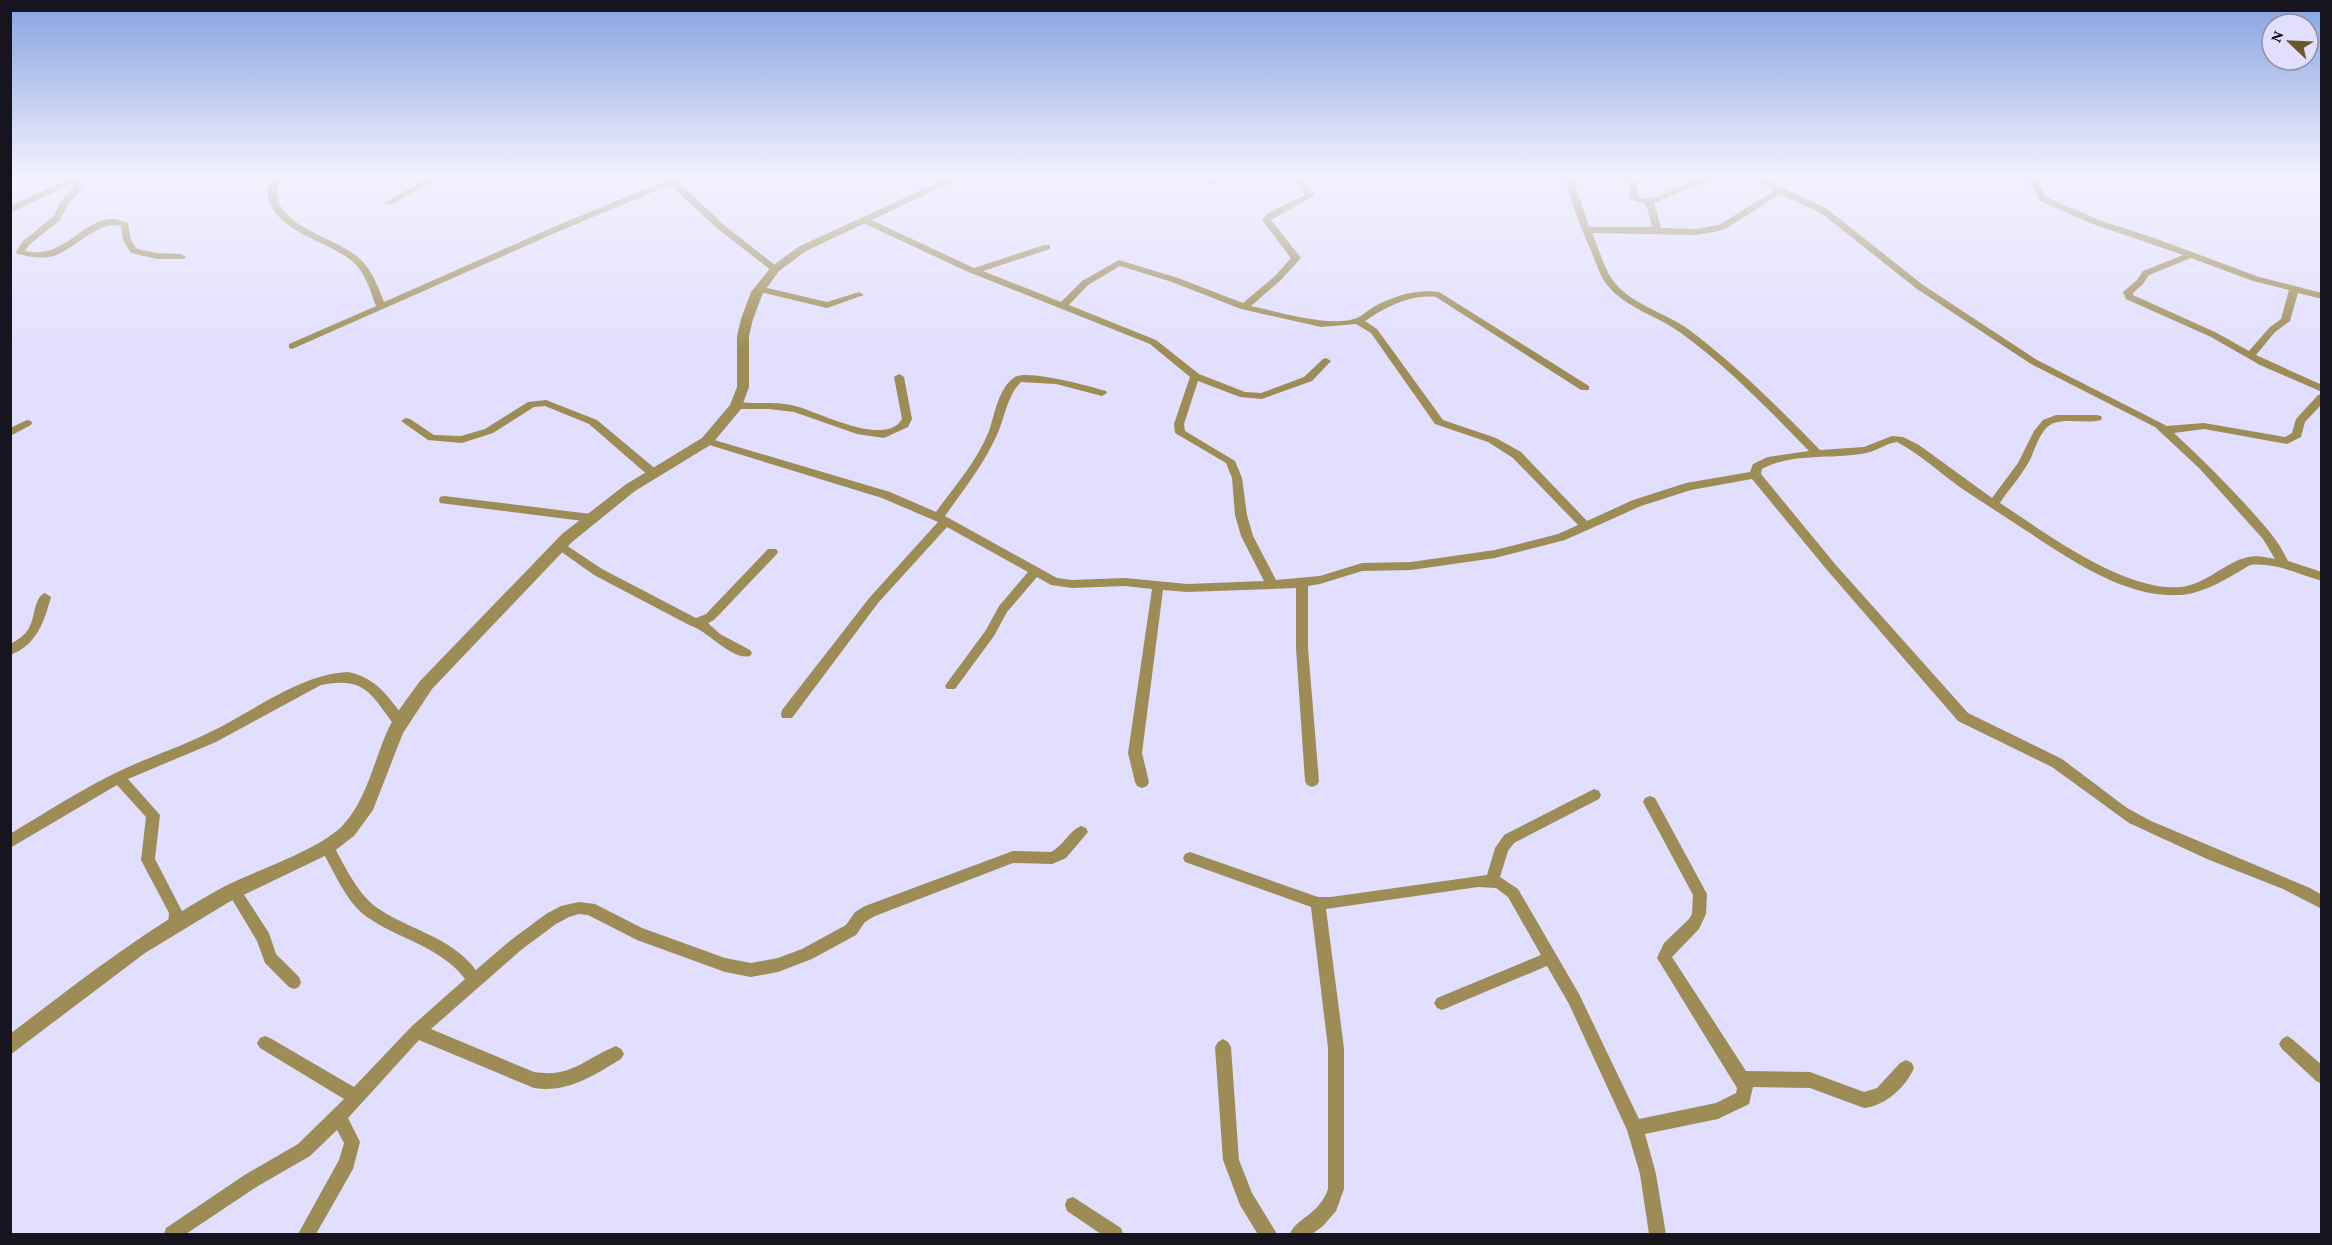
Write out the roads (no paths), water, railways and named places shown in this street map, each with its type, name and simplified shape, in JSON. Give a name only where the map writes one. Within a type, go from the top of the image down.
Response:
[{"type":"street","points":[[36,235],[20,252],[30,255],[51,255],[84,235]]},
{"type":"street","points":[[126,235],[134,251],[157,256],[181,257]]},
{"type":"street","points":[[313,235],[354,258],[364,268],[381,307]]},
{"type":"street","points":[[292,346],[543,235]]},
{"type":"street","points":[[731,235],[775,269]]},
{"type":"street","points":[[10,1046],[139,947],[234,891],[327,847],[348,831],[365,810],[400,722],[426,685],[556,549],[630,488],[707,441],[736,406],[744,387],[743,336],[759,289],[775,269],[802,249],[832,235]]},
{"type":"street","points":[[897,235],[974,271],[1153,342],[1195,376],[1231,391],[1254,397],[1272,393],[1308,379],[1326,361]]},
{"type":"street","points":[[1244,307],[1278,278],[1296,258],[1278,235]]},
{"type":"street","points":[[1587,235],[1611,284],[1624,295],[1684,331],[1779,414],[1818,454]]},
{"type":"street","points":[[1854,235],[1920,287],[2034,362],[2058,376],[2135,412],[2165,430],[2204,466],[2267,536],[2283,564]]},
{"type":"street","points":[[2131,235],[2246,276],[2322,296]]},
{"type":"street","points":[[974,271],[1047,247]]},
{"type":"street","points":[[2190,255],[2146,273],[2140,282],[2128,292],[2129,297],[2214,335],[2250,356],[2322,389]]},
{"type":"street","points":[[1062,307],[1085,283],[1119,263],[1175,280],[1244,307],[1322,324],[1358,321],[1375,310],[1420,293],[1439,295],[1585,388]]},
{"type":"street","points":[[759,289],[827,304],[858,295]]},
{"type":"street","points":[[2250,356],[2288,315],[2294,289]]},
{"type":"street","points":[[1358,321],[1374,331],[1439,422],[1492,440],[1511,451],[1586,527]]},
{"type":"street","points":[[1195,376],[1179,424],[1180,433],[1230,461],[1237,478],[1241,515],[1247,536],[1272,584]]},
{"type":"street","points":[[736,406],[795,409],[861,432],[884,435],[904,426],[907,419],[899,377]]},
{"type":"street","points":[[787,714],[874,600],[943,519],[992,435],[1002,401],[1013,383],[1025,378],[1056,381],[1102,393]]},
{"type":"street","points":[[2165,430],[2204,426],[2287,441],[2297,435],[2301,421],[2322,397]]},
{"type":"street","points":[[406,421],[432,438],[462,440],[489,431],[532,404],[546,403],[593,422],[654,474]]},
{"type":"street","points":[[1994,503],[2026,459],[2045,423],[2054,418],[2084,421],[2097,418]]},
{"type":"street","points":[[10,433],[27,423]]},
{"type":"street","points":[[1755,475],[1757,467],[1768,461],[1865,450],[1892,439],[1905,440],[1967,487],[2089,565],[2125,582],[2153,590],[2181,591],[2211,582],[2248,561],[2256,560],[2283,564],[2322,577]]},
{"type":"street","points":[[707,441],[870,489],[943,519],[1035,572],[1064,584],[1125,582],[1187,588],[1302,582],[1328,578],[1362,567],[1411,566],[1495,554],[1561,537],[1637,503],[1681,488],[1755,475]]},
{"type":"street","points":[[1755,475],[1862,603],[1963,717],[1981,728],[2060,764],[2129,817],[2198,848],[2299,888],[2322,903]]},
{"type":"street","points":[[444,500],[591,518]]},
{"type":"street","points":[[556,549],[628,586],[690,622],[700,622],[710,617],[772,552]]},
{"type":"street","points":[[951,686],[990,633],[1003,609],[1035,572]]},
{"type":"street","points":[[1302,582],[1302,648],[1312,781]]},
{"type":"street","points":[[1142,782],[1135,753],[1158,587]]},
{"type":"street","points":[[10,650],[26,641],[36,631],[45,597]]},
{"type":"street","points":[[700,622],[716,637],[746,653]]},
{"type":"street","points":[[10,842],[94,790],[203,742],[318,681],[335,676],[361,679],[373,688],[400,722]]},
{"type":"street","points":[[119,778],[153,815],[147,851],[148,860],[176,913],[175,925]]},
{"type":"street","points":[[1492,880],[1502,848],[1509,839],[1594,795]]},
{"type":"street","points":[[1635,1128],[1726,1108],[1743,1098],[1745,1088],[1742,1079],[1664,958],[1669,948],[1694,924],[1699,914],[1700,894],[1650,802]]},
{"type":"street","points":[[172,1234],[252,1180],[304,1150],[356,1098],[417,1030],[551,919],[579,908],[590,909],[637,933],[725,965],[751,970],[778,965],[807,954],[851,930],[860,917],[870,911],[1013,856],[1052,858],[1061,854],[1081,832]]},
{"type":"street","points":[[327,847],[363,904],[372,912],[425,937],[455,956],[475,980]]},
{"type":"street","points":[[1190,858],[1318,903],[1492,880],[1503,883],[1513,893],[1574,999],[1635,1128],[1648,1174],[1657,1234]]},
{"type":"street","points":[[234,891],[264,938],[270,958],[294,982]]},
{"type":"street","points":[[1298,1234],[1323,1216],[1331,1205],[1336,1189],[1336,1048],[1318,903]]},
{"type":"street","points":[[1442,1003],[1550,958]]},
{"type":"street","points":[[417,1030],[534,1080],[549,1084],[566,1081],[616,1054]]},
{"type":"street","points":[[265,1043],[356,1098]]},
{"type":"street","points":[[2287,1044],[2322,1076]]},
{"type":"street","points":[[1223,1047],[1232,1166],[1258,1221],[1268,1234]]},
{"type":"street","points":[[1742,1079],[1810,1080],[1864,1100],[1872,1100],[1880,1097],[1906,1068]]},
{"type":"street","points":[[307,1234],[347,1163],[352,1142],[338,1116]]},
{"type":"street","points":[[1073,1205],[1115,1234]]}]
